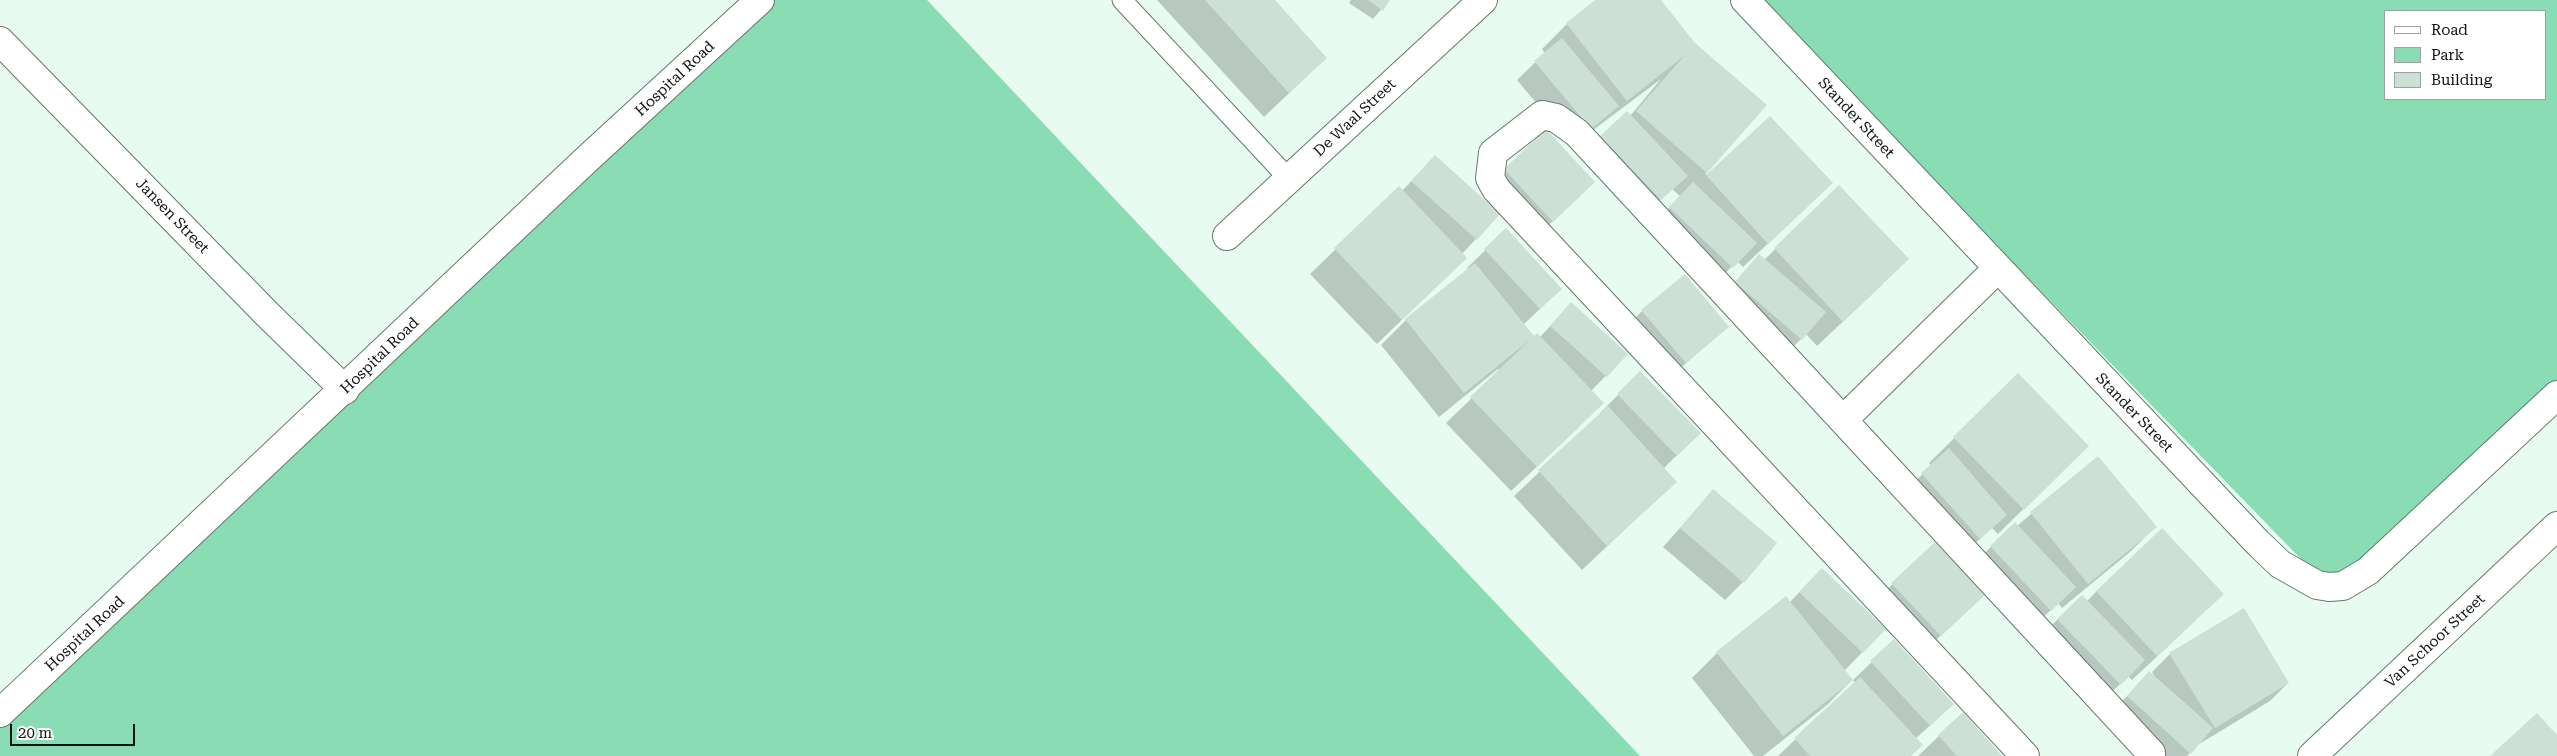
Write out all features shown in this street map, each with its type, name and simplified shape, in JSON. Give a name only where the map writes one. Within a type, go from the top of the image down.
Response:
[{"type":"street","name":"Hospital Road","points":[[0,713],[345,390],[586,160],[760,0]]},
{"type":"street","name":"De Waal Street","points":[[1227,236],[1483,0]]},
{"type":"street","name":"Stander Street","points":[[1745,0],[2258,544],[2280,564],[2317,585],[2329,587],[2343,586],[2368,571],[2557,395]]},
{"type":"street","name":"Jansen Street","points":[[0,41],[268,315],[345,390]]},
{"type":"street","points":[[2025,756],[1496,189],[1490,178],[1494,153],[1542,115],[1556,118],[1577,133],[2144,745],[2151,756]]},
{"type":"street","points":[[1843,420],[1997,269]]},
{"type":"street","name":"Van Schoor Street","points":[[2312,756],[2557,526]]},
{"type":"lane","points":[[1122,0],[1289,179]]},
{"type":"green space","points":[[761,0],[927,0],[1640,756],[0,756],[0,716]]},
{"type":"green space","points":[[1758,0],[2557,0],[2557,392],[2331,590]]},
{"type":"building","points":[[1205,0],[1275,0],[1327,58],[1289,93]]},
{"type":"building","points":[[1368,0],[1390,0],[1383,11]]},
{"type":"building","points":[[1595,0],[1661,0],[1695,43],[1767,105],[1707,173],[1636,111],[1684,56],[1627,101],[1566,23]]},
{"type":"building","points":[[1562,38],[1619,106],[1591,129],[1534,61]]},
{"type":"building","points":[[1627,111],[1688,176],[1661,200],[1600,136]]},
{"type":"building","points":[[1770,116],[1833,183],[1768,244],[1706,175]]},
{"type":"building","points":[[1546,129],[1595,182],[1553,222],[1504,169]]},
{"type":"building","points":[[1435,155],[1500,214],[1477,240],[1411,181]]},
{"type":"building","points":[[1693,182],[1757,243],[1733,268],[1669,207]]},
{"type":"building","points":[[1839,185],[1909,259],[1843,322],[1774,248]]},
{"type":"building","points":[[1399,186],[1467,258],[1402,320],[1334,248]]},
{"type":"building","points":[[1506,228],[1562,289],[1540,309],[1484,249]]},
{"type":"building","points":[[1759,254],[1826,312],[1802,340],[1735,282]]},
{"type":"building","points":[[1475,263],[1534,336],[1537,333],[1604,403],[1537,467],[1470,397],[1531,339],[1464,393],[1405,319]]},
{"type":"building","points":[[1685,274],[1729,327],[1686,363],[1641,310]]},
{"type":"building","points":[[1571,302],[1628,354],[1607,377],[1550,326]]},
{"type":"building","points":[[1640,371],[1701,433],[1677,456],[1617,394]]},
{"type":"building","points":[[2018,373],[2089,446],[2024,510],[1953,437]]},
{"type":"building","points":[[1608,406],[1677,482],[1607,546],[1538,470]]},
{"type":"building","points":[[1949,448],[2007,515],[1980,539],[1921,473]]},
{"type":"building","points":[[2098,456],[2157,527],[2088,584],[2030,512]]},
{"type":"building","points":[[1713,489],[1777,543],[1744,583],[1680,528]]},
{"type":"building","points":[[2015,522],[2076,587],[2051,611],[1990,546]]},
{"type":"building","points":[[2162,528],[2224,594],[2157,656],[2096,591]]},
{"type":"building","points":[[1935,542],[1985,595],[1941,636],[1891,583]]},
{"type":"building","points":[[1822,568],[1886,629],[1863,653],[1799,592]]},
{"type":"building","points":[[2082,595],[2145,660],[2121,685],[2057,619]]},
{"type":"building","points":[[1786,596],[1853,680],[1783,736],[1716,652]]},
{"type":"building","points":[[2244,608],[2289,683],[2215,728],[2169,653]]},
{"type":"building","points":[[1894,639],[1954,704],[1930,726],[1870,661]]},
{"type":"building","points":[[2149,671],[2213,728],[2191,754],[2127,696]]},
{"type":"building","points":[[1860,677],[1923,745],[1911,756],[1810,756],[1794,738]]},
{"type":"building","points":[[1963,712],[2002,756],[1957,756],[1938,735]]},
{"type":"building","points":[[2537,713],[2557,735],[2557,756],[2490,756]]}]
